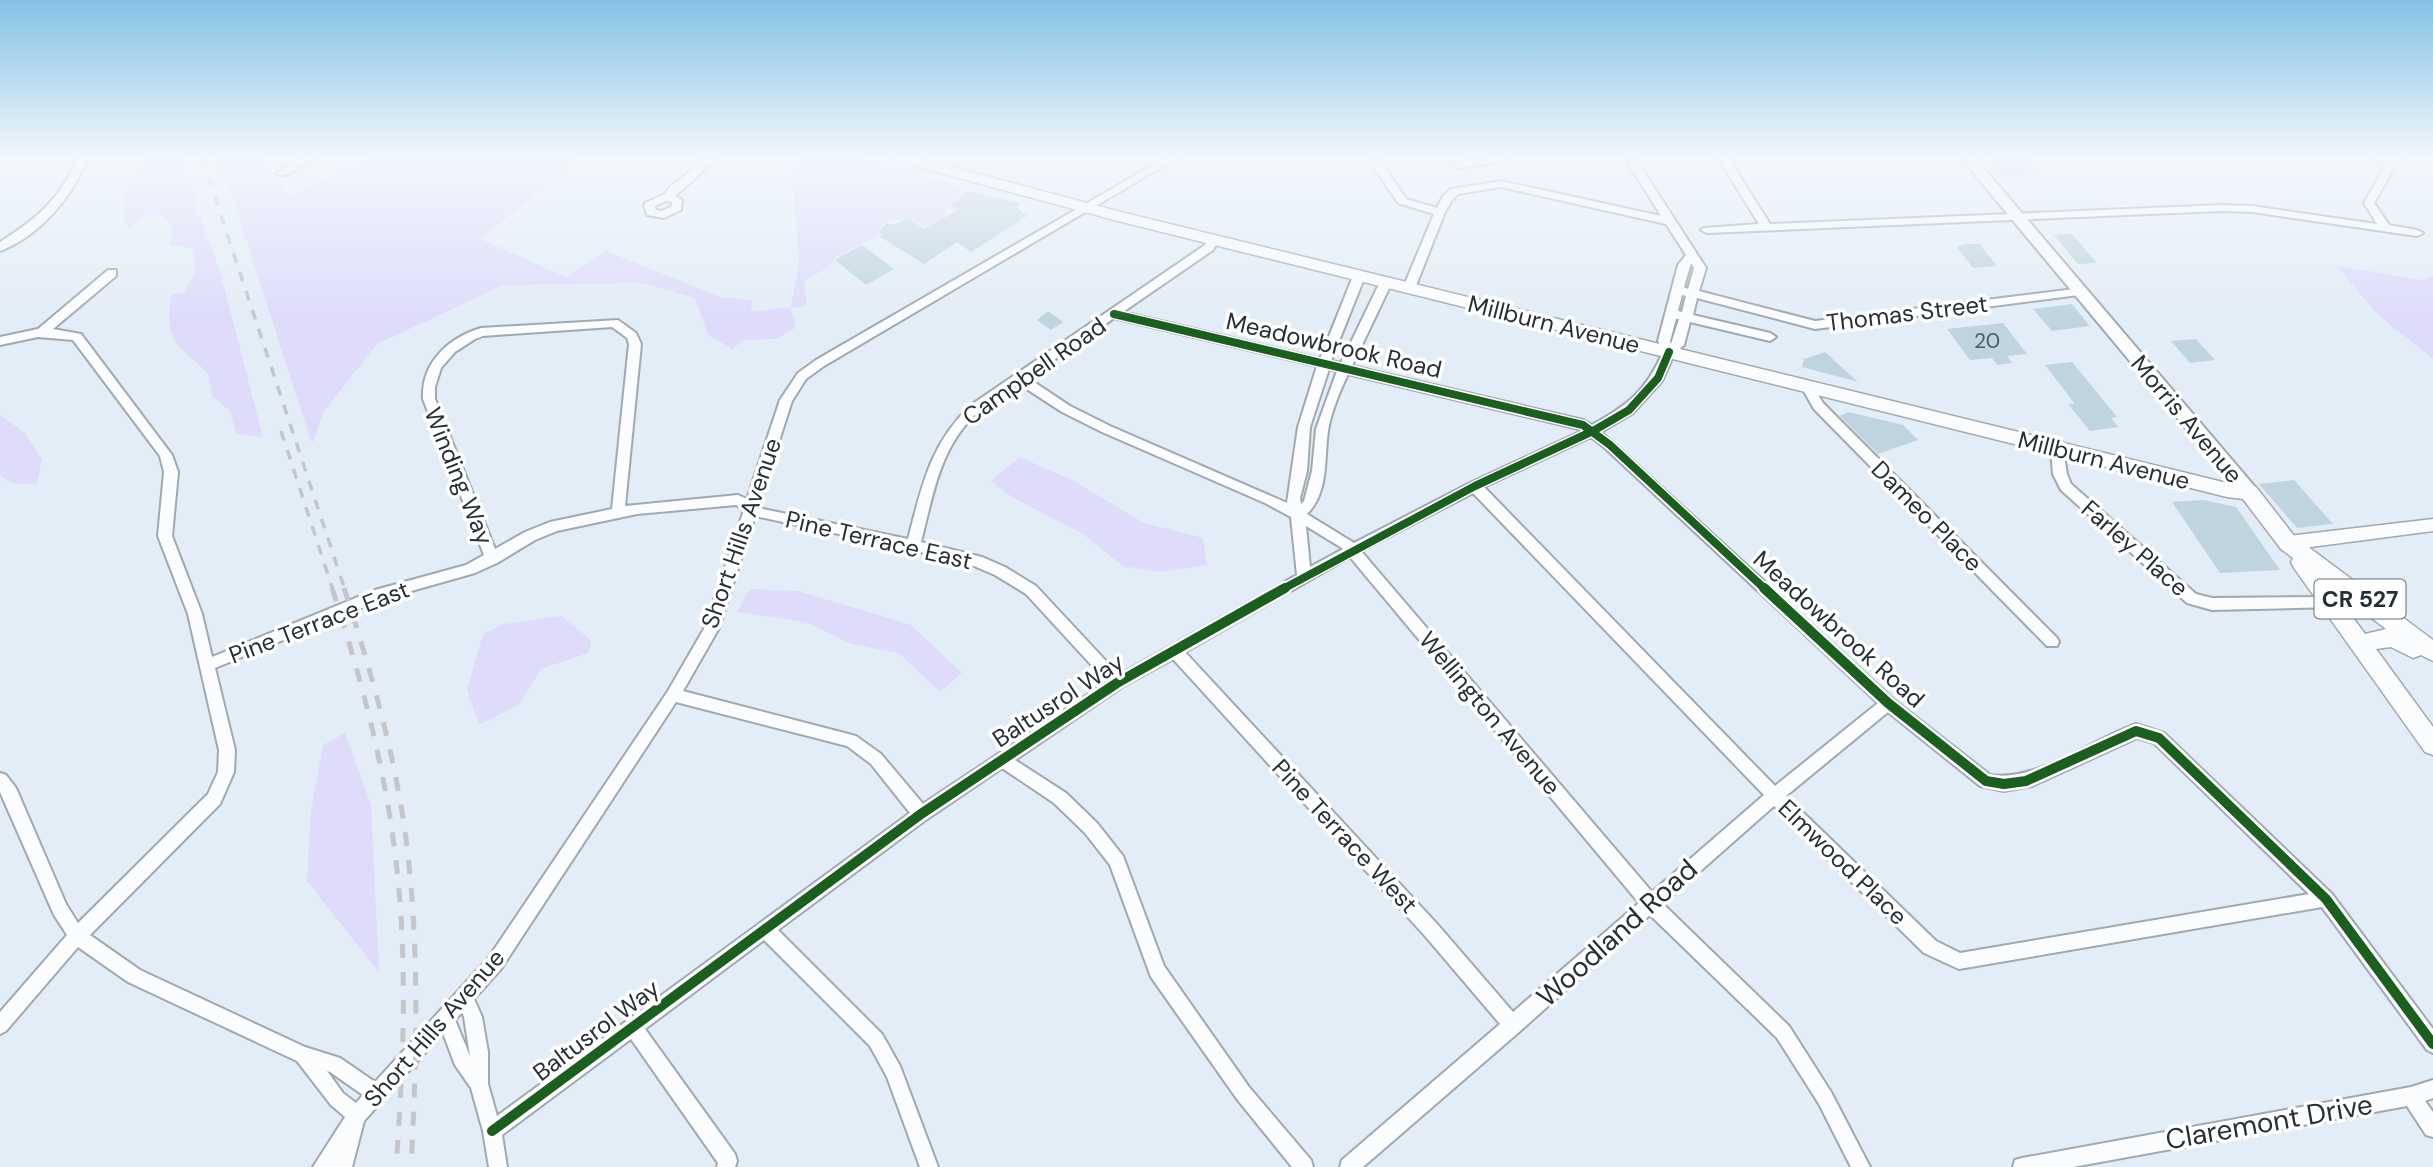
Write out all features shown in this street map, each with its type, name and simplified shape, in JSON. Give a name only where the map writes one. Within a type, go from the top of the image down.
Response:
[{"type":"main road","name":"Millburn Avenue","points":[[1105,212],[2057,450],[2227,490],[2249,492]]},
{"type":"main road","name":"Morris Avenue","points":[[2015,212],[2249,492],[2288,543],[2433,652]]},
{"type":"main road","points":[[2288,543],[2433,745]]},
{"type":"main road","points":[[2362,647],[2372,639],[2385,636],[2403,642],[2433,663]]},
{"type":"street","points":[[0,247],[45,212]]},
{"type":"street","name":"Short Hills Avenue","points":[[322,1167],[357,1115],[495,963],[673,695],[712,628],[786,400],[802,376],[1075,212]]},
{"type":"street","points":[[1409,288],[1440,212]]},
{"type":"street","points":[[1631,212],[1670,221]]},
{"type":"street","points":[[1664,212],[1700,268],[1695,294]]},
{"type":"street","points":[[1757,212],[1766,227]]},
{"type":"street","points":[[1707,230],[2108,212]]},
{"type":"street","points":[[2276,212],[2417,233]]},
{"type":"street","points":[[2375,212],[2385,228]]},
{"type":"street","name":"Campbell Road","points":[[913,545],[935,460],[950,434],[975,408],[1209,247],[1213,240]]},
{"type":"street","points":[[1669,352],[1664,341],[1684,265],[1692,255]]},
{"type":"street","points":[[41,333],[112,272]]},
{"type":"street","points":[[1304,576],[1298,515],[1293,498],[1300,471],[1304,427],[1325,362],[1359,275]]},
{"type":"street","points":[[1298,515],[1310,503],[1319,471],[1322,429],[1344,366],[1386,282]]},
{"type":"street","name":"Thomas Street","points":[[1679,290],[1815,325],[2080,291]]},
{"type":"street","name":"Baltusrol Way","points":[[492,1132],[921,814],[1117,683],[1352,550],[1475,486],[1593,431],[1629,410],[1658,378],[1669,352],[1678,345],[1695,294]]},
{"type":"street","name":"Meadowbrook Road","points":[[1114,314],[1575,422],[1593,431],[1888,703],[1986,780],[2004,784],[2026,781],[2136,731],[2147,732],[2159,738],[2326,900],[2433,1044]]},
{"type":"street","points":[[1672,314],[1770,337]]},
{"type":"street","name":"Winding Way","points":[[492,559],[427,388],[433,367],[459,342],[471,335],[481,332],[614,323],[632,335],[635,344],[618,512]]},
{"type":"street","points":[[0,341],[41,333],[61,333],[77,337],[166,455],[171,472],[165,536],[195,614],[227,750],[226,772],[222,785],[196,818],[77,936],[0,1025]]},
{"type":"street","name":"Wellington Avenue","points":[[1019,378],[1066,409],[1106,429],[1270,499],[1347,544],[1650,903],[1783,1032],[1825,1098],[1861,1167]]},
{"type":"street","name":"Dameo Place","points":[[1807,386],[1818,406],[2052,642]]},
{"type":"street","name":"Farley Place","points":[[2057,450],[2060,474],[2066,487],[2192,599],[2212,604],[2330,603]]},
{"type":"street","name":"Elmwood Place","points":[[1475,486],[1774,796],[1930,947],[1959,961],[2326,900]]},
{"type":"street","name":"Pine Terrace East","points":[[208,665],[380,594],[470,569],[530,536],[555,526],[618,512],[738,500],[760,513],[977,561],[1031,590],[1117,683]]},
{"type":"street","points":[[2288,543],[2433,525]]},
{"type":"street","name":"Pine Terrace West","points":[[1174,650],[1432,931],[1513,1026]]},
{"type":"street","points":[[673,695],[851,741],[876,759],[921,814]]},
{"type":"street","name":"Woodland Road","points":[[1349,1167],[1774,796],[1888,703]]},
{"type":"street","points":[[1002,760],[1060,798],[1091,828],[1117,861],[1157,971],[1243,1093],[1304,1167]]},
{"type":"street","points":[[0,780],[10,793],[60,909],[77,936],[134,976],[303,1055],[334,1064],[376,1093]]},
{"type":"street","points":[[764,928],[876,1040],[894,1072],[929,1167]]},
{"type":"street","points":[[465,998],[473,1017],[479,1052],[479,1084],[498,1167]]},
{"type":"street","points":[[445,1020],[461,1059],[479,1084]]},
{"type":"street","points":[[633,1027],[728,1161],[726,1167]]},
{"type":"street","points":[[303,1055],[337,1099],[357,1115],[343,1167]]},
{"type":"street","name":"Claremont Drive","points":[[2022,1167],[2411,1096],[2433,1089]]},
{"type":"street","points":[[2411,1096],[2433,1128]]},
{"type":"shaded area","points":[[124,212],[199,212],[221,275],[263,438],[236,433],[230,411],[212,396],[209,374],[181,348],[172,334],[171,295],[184,292],[196,270],[193,249],[170,245],[173,228],[162,215],[146,215],[129,228],[124,221]]},
{"type":"shaded area","points":[[237,212],[513,212],[480,239],[566,277],[606,251],[721,297],[753,300],[751,312],[791,307],[799,262],[795,212],[945,212],[945,216],[931,228],[924,227],[908,217],[881,224],[881,231],[876,236],[835,258],[827,268],[804,281],[807,306],[791,308],[795,328],[777,339],[743,340],[733,349],[708,335],[695,298],[642,283],[504,285],[377,344],[324,411],[312,444]]},
{"type":"shaded area","points":[[2337,266],[2424,280],[2433,275],[2433,359],[2377,314]]},
{"type":"shaded area","points":[[0,415],[25,433],[42,460],[36,485],[12,483],[0,475]]},
{"type":"shaded area","points":[[1020,457],[1074,481],[1144,523],[1203,538],[1207,565],[1160,572],[1123,566],[1083,534],[1012,497],[991,481]]},
{"type":"shaded area","points":[[750,589],[798,591],[911,625],[962,673],[940,692],[899,653],[851,644],[806,622],[737,612]]},
{"type":"shaded area","points":[[561,616],[591,640],[588,653],[541,669],[519,705],[479,725],[467,690],[483,634],[504,624]]},
{"type":"shaded area","points":[[345,733],[371,805],[379,972],[307,881],[311,812],[323,745]]},
{"type":"building","points":[[954,212],[1023,212],[1027,216],[971,252],[957,242],[924,264],[879,236],[883,235],[879,232],[886,224],[896,224],[908,218],[924,229]]},
{"type":"building","points":[[2072,234],[2097,263],[2078,264],[2054,235]]},
{"type":"building","points":[[1980,244],[1997,266],[1973,268],[1957,247]]},
{"type":"building","points":[[862,245],[894,269],[866,285],[835,260]]},
{"type":"building","points":[[2072,304],[2090,326],[2052,331],[2033,309]]},
{"type":"building","points":[[1048,311],[1063,322],[1051,330],[1037,320]]},
{"type":"building","points":[[2003,323],[2027,354],[2007,356],[2012,363],[1997,365],[1992,358],[1970,360],[1947,329]]},
{"type":"building","points":[[2196,339],[2215,360],[2190,363],[2171,341]]},
{"type":"building","points":[[1825,352],[1858,382],[1802,367],[1804,359]]},
{"type":"building","points":[[2072,362],[2117,417],[2111,418],[2118,427],[2090,431],[2068,404],[2075,404],[2045,365]]},
{"type":"building","points":[[1849,412],[1903,425],[1918,440],[1878,454],[1840,416]]},
{"type":"building","points":[[2294,480],[2333,524],[2297,528],[2259,484]]},
{"type":"building","points":[[2204,500],[2236,507],[2280,570],[2220,573],[2172,502]]},
{"type":"railway","points":[[220,212],[345,590]]},
{"type":"railway","points":[[281,431],[333,590]]},
{"type":"railway","points":[[332,588],[375,739],[397,873],[403,999],[396,1167]]},
{"type":"railway","points":[[344,588],[380,708],[394,769],[410,873],[416,999],[411,1167]]},
{"type":"cycle path","points":[[1114,314],[1583,425],[1610,445],[1888,703],[1986,781],[2004,784],[2026,781],[2136,731],[2159,738],[2326,899],[2433,1044]]},
{"type":"cycle path","points":[[492,1131],[921,814],[1117,683],[1352,550],[1475,486],[1593,431],[1629,410],[1658,378],[1669,352]]}]
